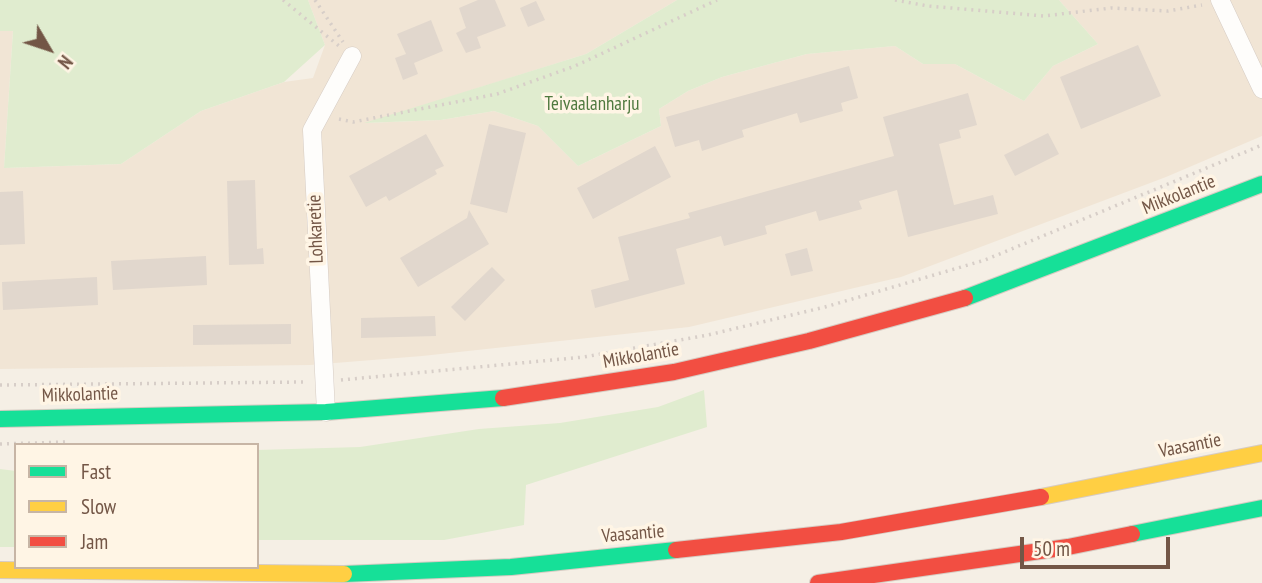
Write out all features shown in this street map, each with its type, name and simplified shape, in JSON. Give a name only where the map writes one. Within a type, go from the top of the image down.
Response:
[{"type":"main road","name":"Mikkolantie","points":[[0,419],[326,412],[468,402],[582,388],[674,372],[809,341],[987,292],[1262,184]]},
{"type":"main road","name":"Vaasantie","points":[[0,570],[321,575],[511,567],[841,532],[956,514],[1262,453]]},
{"type":"main road","points":[[818,583],[1068,547],[1262,508]]},
{"type":"street","points":[[1221,1],[1262,89]]},
{"type":"street","name":"Lohkaretie","points":[[326,412],[312,130],[352,56]]},
{"type":"path","points":[[283,0],[352,56]]},
{"type":"path","points":[[315,0],[352,56]]},
{"type":"path","points":[[320,115],[353,122],[497,94],[575,66],[717,0]]},
{"type":"path","points":[[895,0],[928,6],[1044,16],[1111,8],[1168,10],[1221,1]]},
{"type":"path","points":[[0,385],[323,382],[584,357],[708,335],[825,307],[985,260],[1262,145]]},
{"type":"path","points":[[31,443],[62,442]]},
{"type":"shaded area","points":[[308,0],[677,0],[586,54],[367,123],[441,120],[494,111],[538,126],[578,166],[661,126],[659,109],[688,91],[722,77],[807,54],[895,46],[923,64],[955,64],[1024,101],[1053,66],[1098,44],[1059,0],[1262,0],[1262,136],[1166,177],[901,277],[689,327],[422,356],[310,365],[0,369],[0,31],[13,30],[4,168],[121,164],[201,111],[284,82],[313,78],[325,45]]},
{"type":"green space","points":[[0,0],[308,0],[325,45],[284,82],[201,111],[121,164],[4,168],[13,31],[0,31]]},
{"type":"green space","name":"Teivaalanharju","points":[[677,0],[1059,0],[1098,44],[1053,66],[1024,101],[955,64],[923,64],[895,46],[807,54],[722,77],[688,91],[659,109],[661,126],[578,166],[538,126],[494,111],[441,120],[364,123],[586,54]]},
{"type":"green space","points":[[704,390],[707,427],[526,485],[524,525],[444,540],[259,540],[259,450],[360,447],[479,429],[560,423],[658,407]]},
{"type":"green space","points":[[0,469],[14,471],[14,547],[0,547]]},
{"type":"building","points":[[478,0],[495,0],[506,26],[477,37],[481,48],[466,53],[456,33],[466,28],[459,8]]},
{"type":"building","points":[[536,1],[545,20],[528,27],[520,8]]},
{"type":"building","points":[[431,20],[443,51],[414,63],[418,74],[403,80],[395,58],[406,54],[397,34]]},
{"type":"building","points":[[1138,45],[1161,96],[1081,129],[1060,77]]},
{"type":"building","points":[[849,66],[858,98],[841,103],[843,111],[800,123],[797,113],[742,130],[744,137],[702,151],[699,140],[675,147],[666,117]]},
{"type":"building","points":[[968,93],[977,125],[959,130],[961,138],[939,144],[954,205],[993,195],[998,214],[908,237],[897,190],[859,201],[862,209],[819,221],[816,211],[765,226],[767,234],[724,246],[721,236],[676,249],[685,284],[595,308],[591,290],[629,280],[618,237],[690,218],[688,213],[894,156],[883,117]]},
{"type":"building","points":[[489,124],[526,133],[507,213],[470,204]]},
{"type":"building","points":[[1048,133],[1059,154],[1015,176],[1004,155]]},
{"type":"building","points":[[426,134],[444,166],[435,170],[437,174],[389,201],[386,196],[366,207],[349,176]]},
{"type":"building","points":[[655,146],[671,177],[593,219],[577,188]]},
{"type":"building","points":[[255,180],[257,249],[263,248],[264,264],[229,265],[227,181]]},
{"type":"building","points":[[23,191],[25,244],[0,245],[0,192]]},
{"type":"building","points":[[469,210],[489,244],[418,287],[400,258],[467,218]]},
{"type":"building","points":[[807,248],[813,271],[791,276],[785,254]]},
{"type":"building","points":[[206,256],[207,285],[113,290],[111,261]]},
{"type":"building","points":[[492,267],[505,280],[465,321],[451,307]]},
{"type":"building","points":[[97,277],[98,305],[3,310],[2,282]]},
{"type":"building","points":[[435,316],[436,336],[361,338],[361,318]]},
{"type":"building","points":[[291,324],[291,344],[193,345],[193,325]]},
{"type":"traffic: fast","points":[[965,298],[1262,184]]},
{"type":"traffic: fast","points":[[0,419],[326,412],[503,398]]},
{"type":"traffic: fast","points":[[1132,534],[1262,508]]},
{"type":"traffic: fast","points":[[344,574],[511,567],[676,550]]},
{"type":"traffic: slow","points":[[1041,497],[1262,453]]},
{"type":"traffic: slow","points":[[0,570],[344,574]]},
{"type":"traffic: jam","points":[[503,398],[674,372],[809,341],[965,298]]},
{"type":"traffic: jam","points":[[676,550],[841,532],[1041,497]]},
{"type":"traffic: jam","points":[[818,583],[1068,547],[1132,534]]}]
